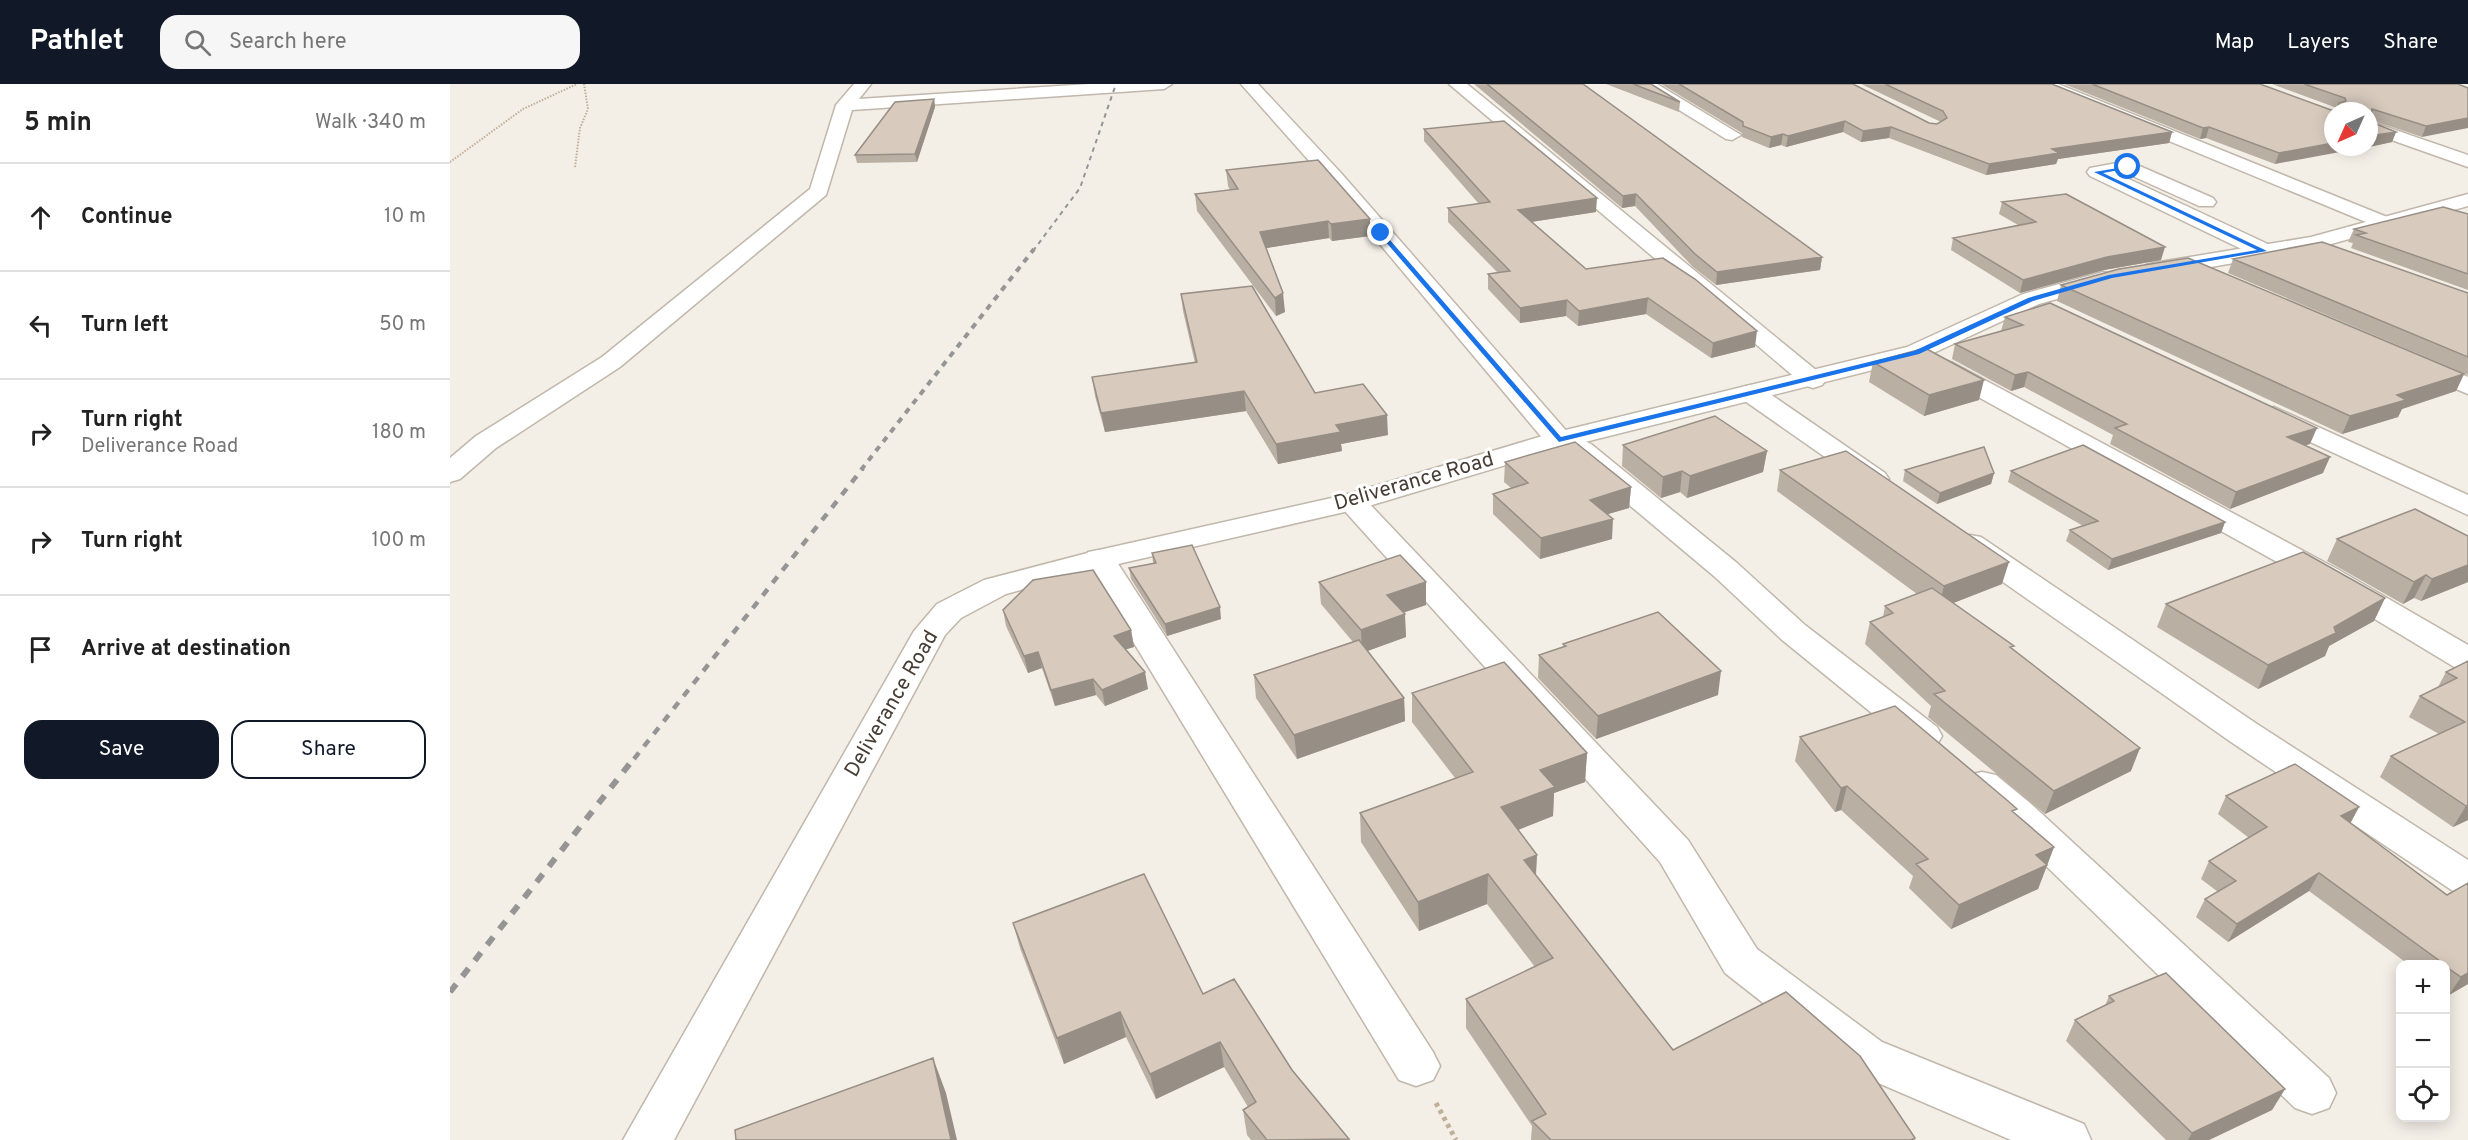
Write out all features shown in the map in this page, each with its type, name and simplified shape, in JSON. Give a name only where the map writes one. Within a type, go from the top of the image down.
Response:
[{"type":"street","points":[[450,473],[486,442],[611,362],[819,191],[845,105],[863,84]]},
{"type":"street","points":[[845,105],[1164,84]]},
{"type":"street","points":[[1249,84],[1334,177],[1559,440],[1581,450],[1726,570],[1793,632],[1869,690],[2016,813],[2312,1093]]},
{"type":"street","points":[[1457,84],[1813,380]]},
{"type":"street","points":[[1645,84],[1732,135]]},
{"type":"street","points":[[2044,84],[2385,223]]},
{"type":"street","points":[[2378,129],[2468,160]]},
{"type":"street","points":[[2206,202],[2128,167],[2097,172],[2264,251]]},
{"type":"street","name":"Deliverance Road","points":[[648,1140],[931,631],[950,611],[995,587],[1099,559],[1352,502],[1559,440],[1813,380],[1916,352],[2031,299],[2112,277],[2313,243],[2468,200]]},
{"type":"street","points":[[2436,210],[2468,221]]},
{"type":"street","points":[[2313,243],[2346,255]]},
{"type":"street","points":[[2188,265],[2221,279]]},
{"type":"street","points":[[2031,299],[2063,315]]},
{"type":"street","points":[[1916,352],[2326,576],[2468,660]]},
{"type":"street","points":[[2403,358],[2468,386]]},
{"type":"street","points":[[1751,393],[1899,495]]},
{"type":"street","points":[[2255,405],[2468,507]]},
{"type":"street","points":[[1352,502],[1674,851],[1741,961],[1865,1056],[2066,1140]]},
{"type":"street","points":[[1948,529],[2244,733],[2468,880]]},
{"type":"street","points":[[1099,559],[1416,1066]]},
{"type":"path","points":[[450,162],[523,109],[577,84]]},
{"type":"path","points":[[576,167],[580,128],[588,109],[584,84]]},
{"type":"building","points":[[1487,84],[1583,84],[1822,257],[1717,272],[1695,254],[1636,194],[1623,196]]},
{"type":"building","points":[[1633,84],[1651,84],[1680,102]]},
{"type":"building","points":[[1679,84],[1853,84],[1929,123],[1937,124],[1947,118],[1943,111],[1885,84],[2052,84],[2172,132],[2052,149],[2059,153],[1989,164],[1891,127],[1863,131],[1845,121],[1788,136],[1783,134],[1771,137],[1743,126],[1743,122]]},
{"type":"building","points":[[2092,84],[2260,84],[2324,107],[2324,145],[2279,153],[2209,127],[2203,128]]},
{"type":"building","points":[[2304,84],[2458,84],[2468,88],[2468,118],[2426,126],[2378,111],[2378,102],[2342,102],[2346,101],[2345,98]]},
{"type":"building","points":[[934,99],[915,154],[855,155],[895,102]]},
{"type":"building","points":[[1504,121],[1597,198],[1518,210],[1586,269],[1663,258],[1695,279],[1757,331],[1713,343],[1648,298],[1579,311],[1567,300],[1520,308],[1488,274],[1510,271],[1448,208],[1490,202],[1424,129]]},
{"type":"building","points":[[2378,125],[2396,132],[2378,135]]},
{"type":"building","points":[[1318,160],[1370,219],[1331,224],[1328,221],[1260,232],[1283,293],[1275,298],[1195,194],[1238,189],[1226,170]]},
{"type":"building","points":[[2066,194],[2165,247],[2107,257],[2023,280],[1953,238],[2036,222],[2002,202]]},
{"type":"building","points":[[2443,207],[2468,214],[2468,274],[2356,235],[2366,233],[2354,229]]},
{"type":"building","points":[[2322,242],[2468,293],[2468,357],[2233,259]]},
{"type":"building","points":[[2188,258],[2464,374],[2397,395],[2406,400],[2350,416],[2061,285],[2119,269]]},
{"type":"building","points":[[1252,286],[1315,393],[1363,384],[1387,415],[1336,425],[1341,432],[1276,444],[1244,391],[1101,413],[1092,377],[1197,362],[1181,294]]},
{"type":"building","points":[[2050,303],[2317,428],[2287,437],[2330,457],[2236,492],[2115,428],[2127,424],[2028,372],[2015,375],[1955,344],[2023,325],[2005,317]]},
{"type":"building","points":[[1925,348],[1984,380],[1929,395],[1873,362]]},
{"type":"building","points":[[1715,416],[1767,451],[1690,476],[1682,471],[1663,477],[1623,445]]},
{"type":"building","points":[[1575,442],[1631,487],[1590,500],[1613,519],[1541,538],[1493,494],[1528,483],[1505,462]]},
{"type":"building","points":[[2083,445],[2225,522],[2112,559],[2070,530],[2098,521],[2011,471]]},
{"type":"building","points":[[1984,447],[1994,473],[1940,493],[1905,470]]},
{"type":"building","points":[[1846,451],[2009,562],[1944,586],[1780,470]]},
{"type":"building","points":[[2415,509],[2468,536],[2468,565],[2432,579],[2426,575],[2414,582],[2337,539]]},
{"type":"building","points":[[1192,545],[1220,607],[1165,624],[1129,568],[1156,563],[1152,553]]},
{"type":"building","points":[[2303,552],[2385,598],[2334,627],[2336,633],[2268,665],[2166,604]]},
{"type":"building","points":[[1400,555],[1426,582],[1387,595],[1405,614],[1361,630],[1319,582]]},
{"type":"building","points":[[1093,570],[1131,630],[1114,636],[1145,672],[1102,690],[1093,679],[1051,690],[1038,652],[1024,656],[1003,610],[1033,580]]},
{"type":"building","points":[[1932,588],[2014,646],[2010,647],[2140,748],[2054,791],[1934,694],[1945,691],[1870,622],[1893,613],[1885,606]]},
{"type":"building","points":[[1658,612],[1721,671],[1598,716],[1539,655],[1566,646],[1563,644]]},
{"type":"building","points":[[1359,640],[1404,698],[1294,735],[1254,675]]},
{"type":"building","points":[[2468,661],[2468,805],[2466,806],[2391,756],[2465,722],[2420,696],[2457,678],[2446,672]]},
{"type":"building","points":[[1504,662],[1587,753],[1540,770],[1555,787],[1501,807],[1537,855],[1524,860],[1673,1050],[1786,992],[1860,1056],[1915,1138],[1911,1140],[1551,1140],[1532,1121],[1546,1114],[1466,999],[1553,958],[1488,874],[1418,902],[1360,813],[1473,772],[1412,693]]},
{"type":"building","points":[[1895,706],[2008,801],[2017,809],[2012,811],[2054,847],[2036,855],[2047,865],[1959,905],[1916,864],[1928,859],[1847,786],[1841,788],[1800,737]]},
{"type":"building","points":[[2295,764],[2359,807],[2341,816],[2447,895],[2468,883],[2468,973],[2461,977],[2450,969],[2450,960],[2439,960],[2319,873],[2237,924],[2205,899],[2236,881],[2209,861],[2267,827],[2226,796]]},
{"type":"building","points":[[1144,874],[1203,994],[1234,979],[1292,1070],[1349,1139],[1267,1140],[1243,1110],[1256,1102],[1220,1042],[1150,1074],[1120,1012],[1057,1038],[1013,923]]},
{"type":"building","points":[[2166,973],[2285,1089],[2192,1133],[2075,1020],[2114,1001],[2109,996]]},
{"type":"building","points":[[933,1058],[951,1140],[736,1140],[735,1130]]},
{"type":"railway","points":[[1033,251],[1080,188],[1116,84]]},
{"type":"railway","points":[[861,470],[1034,249]]},
{"type":"railway","points":[[634,759],[863,468]]},
{"type":"railway","points":[[450,992],[635,757]]},
{"type":"route","points":[[1381,233],[1559,440],[1813,380],[1916,352],[2031,299],[2112,277],[2264,251],[2097,172],[2122,166],[2128,167]]}]
